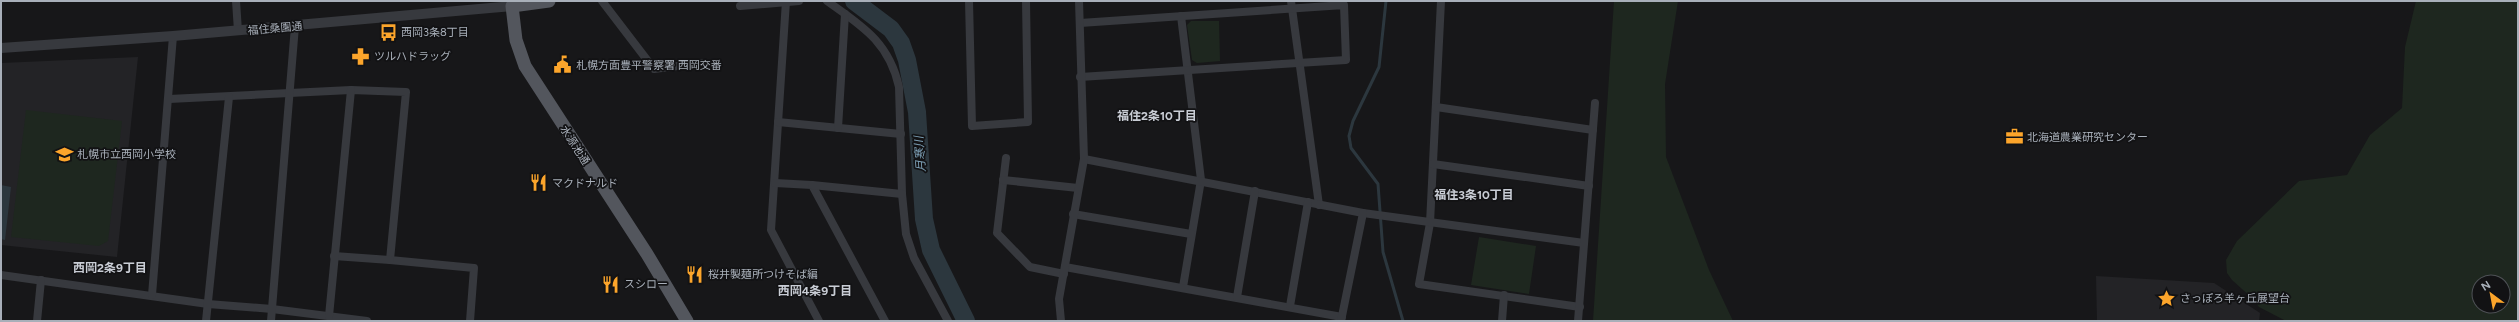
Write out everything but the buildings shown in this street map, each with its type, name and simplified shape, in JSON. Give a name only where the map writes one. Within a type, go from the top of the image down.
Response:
[{"type":"main road","name":"福住桑園通","points":[[512,4],[549,1]]},
{"type":"main road","name":"水源池通","points":[[512,4],[516,40],[525,66],[647,254],[687,321]]},
{"type":"street","points":[[236,1],[238,31]]},
{"type":"street","points":[[602,1],[654,69],[701,63]]},
{"type":"street","points":[[740,6],[799,1]]},
{"type":"street","points":[[826,1],[863,28],[886,51],[895,69],[899,87],[902,194],[906,234],[914,258],[948,321]]},
{"type":"street","points":[[968,1],[972,126],[1028,122],[1026,1]]},
{"type":"street","points":[[1057,320],[1073,214],[1084,159],[1080,77],[1079,1]]},
{"type":"street","points":[[1441,1],[1430,223],[1419,284],[1580,307]]},
{"type":"street","points":[[786,2],[771,230],[819,321]]},
{"type":"street","name":"福住桑園通","points":[[1,48],[238,31],[512,4]]},
{"type":"street","points":[[1080,23],[1181,16],[1292,5],[1344,5],[1346,60],[1080,77]]},
{"type":"street","points":[[1292,5],[1319,205]]},
{"type":"street","points":[[838,128],[845,14]]},
{"type":"street","points":[[1181,16],[1201,180],[1183,287]]},
{"type":"street","points":[[270,321],[295,26]]},
{"type":"street","points":[[152,295],[173,36]]},
{"type":"street","points":[[329,316],[351,90]]},
{"type":"street","points":[[169,99],[351,90],[406,92],[390,260]]},
{"type":"street","points":[[206,321],[229,96]]},
{"type":"street","points":[[1578,321],[1595,103]]},
{"type":"street","points":[[1436,107],[1593,130]]},
{"type":"street","points":[[778,122],[901,134]]},
{"type":"street","points":[[1006,158],[997,233],[1030,267],[1183,287],[1290,306],[1342,319],[1362,213]]},
{"type":"street","points":[[1084,159],[1201,180],[1362,213],[1584,243]]},
{"type":"street","points":[[1433,164],[1589,186]]},
{"type":"street","points":[[1003,180],[1078,188]]},
{"type":"street","points":[[775,182],[902,194]]},
{"type":"street","points":[[812,185],[885,321]]},
{"type":"street","points":[[1237,297],[1255,191]]},
{"type":"street","points":[[1290,306],[1308,202]]},
{"type":"street","points":[[1073,214],[1191,234]]},
{"type":"street","points":[[334,256],[474,268],[470,321]]},
{"type":"street","points":[[1,275],[208,304],[272,309],[367,321]]},
{"type":"street","points":[[37,321],[41,280]]},
{"type":"street","points":[[1502,321],[1504,296]]},
{"type":"shaded area","points":[[1614,1],[1678,1],[1665,84],[1666,157],[1709,270],[1733,321],[1593,321]]},
{"type":"shaded area","points":[[2416,1],[2518,1],[2518,321],[2286,321],[2259,307],[2227,273],[2226,260],[2237,241],[2299,181],[2347,175],[2370,135],[2402,108],[2405,47]]},
{"type":"shaded area","points":[[1191,21],[1219,21],[1220,61],[1197,63],[1192,60],[1187,25]]},
{"type":"shaded area","name":"札幌市立西岡小学校","points":[[138,57],[117,257],[1,245],[1,63]]},
{"type":"shaded area","points":[[26,110],[122,121],[108,241],[99,246],[11,237]]},
{"type":"shaded area","points":[[1,185],[11,187],[5,240],[1,239]]},
{"type":"shaded area","points":[[1479,237],[1536,246],[1529,294],[1471,285]]},
{"type":"shaded area","name":"さっぽろ羊ヶ丘展望台","points":[[2096,276],[2214,283],[2260,313],[2259,321],[2097,321]]},
{"type":"waterway","name":"月寒川","points":[[854,1],[891,29],[901,43],[907,60],[917,112],[924,219],[931,250],[966,321]]},
{"type":"waterway","points":[[1386,1],[1379,67],[1353,121],[1349,136],[1351,148],[1378,184],[1383,252],[1403,321]]},
{"type":"place","name":"西岡3条8丁目","points":[[388,32]]},
{"type":"place","name":"ツルハドラッグ","points":[[361,56]]},
{"type":"place","name":"札幌方面豊平警察署 西岡交番","points":[[563,65]]},
{"type":"place","name":"北海道農業研究センター","points":[[2014,137]]},
{"type":"place","name":"札幌市立西岡小学校","points":[[64,154]]},
{"type":"place","name":"マクドナルド","points":[[539,183]]},
{"type":"place","name":"桜井製麺所つけそば編","points":[[695,274]]},
{"type":"place","name":"スシロー","points":[[611,284]]},
{"type":"place","name":"さっぽろ羊ヶ丘展望台","points":[[2167,298]]},
{"type":"district","name":"福住2条10丁目","points":[[1157,116]]},
{"type":"district","name":"福住3条10丁目","points":[[1474,195]]},
{"type":"district","name":"西岡2条9丁目","points":[[110,268]]},
{"type":"district","name":"西岡4条9丁目","points":[[815,291]]}]
